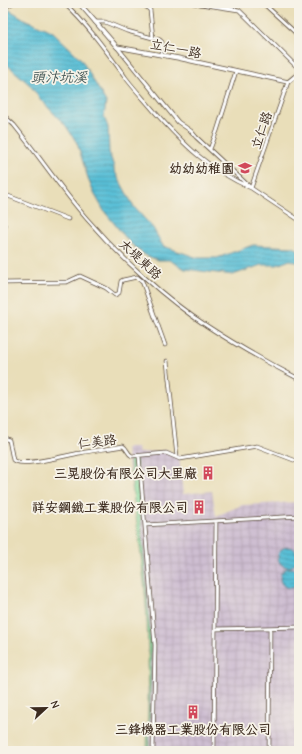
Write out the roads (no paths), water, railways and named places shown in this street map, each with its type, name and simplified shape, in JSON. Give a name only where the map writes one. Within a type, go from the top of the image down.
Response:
[{"type":"street","points":[[3,8],[12,3]]},
{"type":"street","points":[[64,3],[79,18],[132,85],[180,140],[207,164],[251,188],[299,220]]},
{"type":"street","points":[[79,3],[178,122],[191,131],[251,188]]},
{"type":"street","points":[[142,3],[150,10],[153,38]]},
{"type":"street","points":[[192,3],[238,10],[299,69]]},
{"type":"street","points":[[262,3],[299,36]]},
{"type":"street","points":[[95,22],[105,22],[162,42],[161,55]]},
{"type":"street","name":"立仁一路","points":[[117,47],[236,70],[288,82]]},
{"type":"street","points":[[210,149],[236,70]]},
{"type":"street","points":[[288,82],[299,73]]},
{"type":"street","name":"立仁路","points":[[251,188],[288,82]]},
{"type":"street","name":"太堤東路","points":[[3,115],[14,125],[38,154],[86,218],[107,241],[138,270],[174,302],[206,326],[299,379]]},
{"type":"street","points":[[3,124],[7,118]]},
{"type":"street","points":[[3,194],[68,219]]},
{"type":"street","points":[[3,283],[67,282],[80,276],[106,288],[115,295],[119,293],[121,281],[137,277],[140,278],[150,300],[165,345]]},
{"type":"street","points":[[167,361],[177,457]]},
{"type":"street","name":"仁美路","points":[[3,438],[9,440],[13,460],[16,462],[42,461],[67,455],[123,446],[126,448],[130,456],[139,456]]},
{"type":"street","points":[[153,751],[155,645],[139,456],[166,453],[180,459],[257,446],[298,462]]},
{"type":"street","points":[[145,525],[299,516]]},
{"type":"street","points":[[214,751],[216,521]]},
{"type":"street","points":[[215,629],[299,627]]},
{"type":"street","points":[[269,751],[270,628]]},
{"type":"water","name":"頭汴坑溪","points":[[3,6],[26,20],[52,31],[81,59],[106,102],[104,117],[108,127],[109,152],[114,170],[134,207],[153,228],[163,246],[198,258],[217,258],[253,245],[293,247],[299,250],[299,263],[290,260],[277,265],[261,265],[233,275],[185,269],[169,260],[158,260],[145,255],[130,243],[104,211],[94,193],[77,143],[66,126],[40,99],[30,85],[3,61]]},
{"type":"water","points":[[288,547],[295,550],[298,557],[295,564],[288,567],[281,564],[278,557],[281,550]]},
{"type":"water","points":[[290,568],[297,571],[300,578],[297,585],[290,588],[283,585],[280,578],[283,571]]},
{"type":"place","name":"幼幼幼稚園","points":[[245,168]]},
{"type":"place","name":"三晃股份有限公司大里廠","points":[[208,473]]},
{"type":"place","name":"祥安鋼鐵工業股份有限公司","points":[[199,507]]},
{"type":"place","name":"三鋒機器工業股份有限公司","points":[[193,712]]}]
